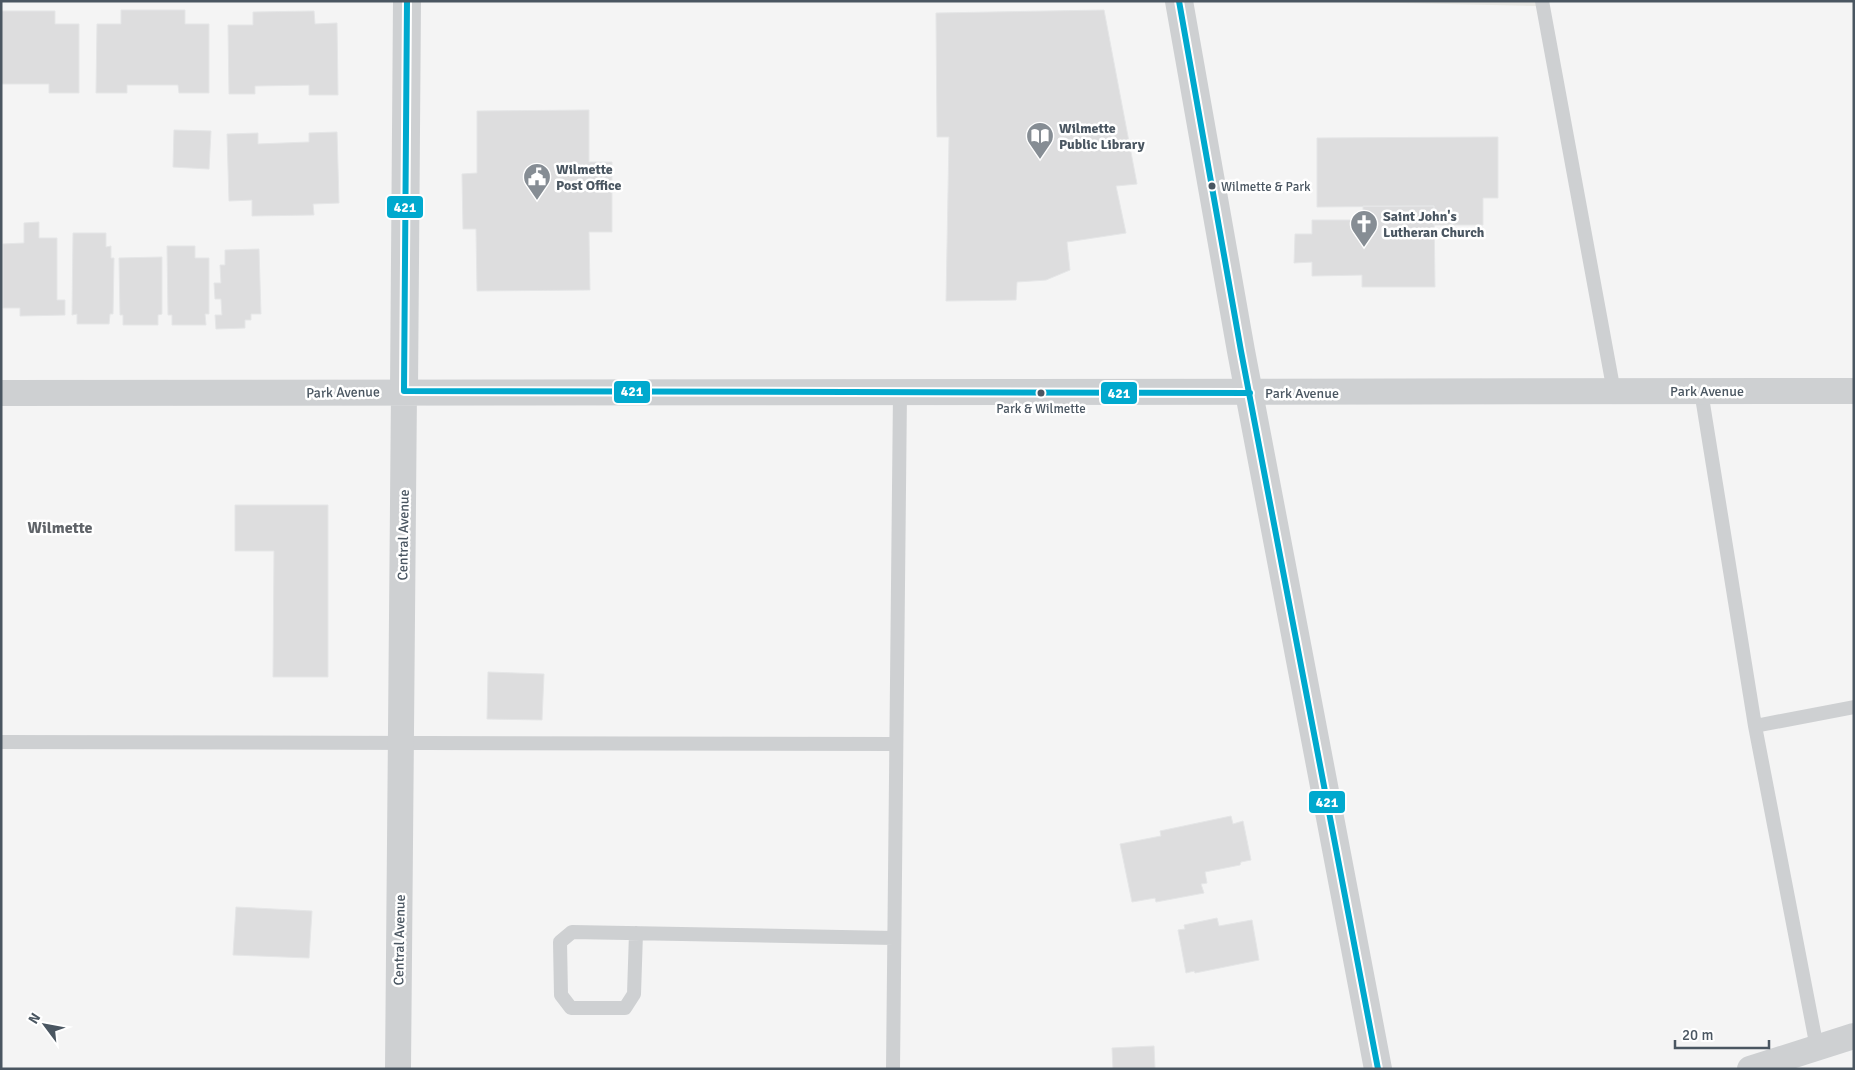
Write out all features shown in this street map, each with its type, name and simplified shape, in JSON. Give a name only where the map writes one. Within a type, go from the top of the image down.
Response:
[{"type":"street","name":"Central Avenue","points":[[398,1069],[407,1]]},
{"type":"street","points":[[1180,1],[1250,393],[1378,1069]]},
{"type":"street","name":"Park Avenue","points":[[1,393],[404,391],[1250,393],[1854,391]]},
{"type":"street","points":[[1750,1069],[1854,1036]]},
{"type":"lane","points":[[1542,1],[1614,392]]},
{"type":"lane","points":[[1701,391],[1754,726],[1817,1048]]},
{"type":"lane","points":[[892,1069],[900,392]]},
{"type":"lane","points":[[1754,726],[1854,707]]},
{"type":"lane","points":[[1,742],[896,744]]},
{"type":"lane","points":[[636,933],[634,994],[625,1008],[571,1008],[561,995],[560,942],[572,932],[636,933],[894,938]]},
{"type":"shaded area","points":[[1310,1],[1536,1],[1537,6]]},
{"type":"building","points":[[121,10],[185,10],[185,24],[209,24],[209,93],[179,93],[178,85],[127,85],[127,93],[96,93],[97,24],[121,24]]},
{"type":"building","name":"Wilmette Public Library","points":[[1104,10],[1137,184],[1116,186],[1126,233],[1067,242],[1070,270],[1046,280],[1017,282],[1016,300],[946,301],[949,137],[937,137],[936,13]]},
{"type":"building","points":[[1,11],[55,11],[55,24],[79,24],[79,93],[49,93],[49,84],[1,84]]},
{"type":"building","points":[[314,11],[315,24],[337,23],[338,95],[309,95],[309,85],[255,86],[255,94],[229,94],[228,25],[253,25],[253,12]]},
{"type":"building","name":"Wilmette Post Office","points":[[589,110],[589,162],[612,162],[612,232],[589,232],[590,290],[477,291],[476,229],[463,229],[462,174],[477,173],[477,111]]},
{"type":"building","points":[[174,130],[211,131],[209,169],[173,167]]},
{"type":"building","points":[[337,132],[339,203],[313,204],[314,215],[252,216],[252,200],[229,201],[227,134],[258,133],[258,144],[309,142],[309,133]]},
{"type":"building","points":[[1498,137],[1498,198],[1483,198],[1483,225],[1434,225],[1434,206],[1317,207],[1317,138]]},
{"type":"building","name":"Saint John's Lutheran Church","points":[[1363,206],[1434,206],[1435,287],[1362,287],[1362,275],[1312,276],[1312,262],[1294,263],[1295,234],[1312,234],[1312,220],[1363,220]]},
{"type":"building","points":[[39,222],[39,238],[57,238],[57,300],[65,300],[65,315],[20,316],[20,308],[3,308],[3,244],[24,243],[24,223]]},
{"type":"building","points":[[73,233],[106,233],[106,247],[111,246],[111,258],[114,258],[113,314],[110,314],[109,324],[77,324],[77,314],[72,315]]},
{"type":"building","points":[[167,246],[195,246],[195,258],[209,258],[209,314],[205,314],[206,325],[172,325],[172,315],[168,315]]},
{"type":"building","points":[[259,249],[261,314],[251,314],[251,320],[245,320],[245,328],[216,329],[215,315],[222,315],[221,299],[215,299],[214,283],[221,283],[220,265],[225,265],[225,250]]},
{"type":"building","points":[[162,257],[162,314],[158,315],[158,325],[123,325],[123,315],[120,315],[119,258]]},
{"type":"building","points":[[235,505],[328,505],[328,677],[273,677],[274,551],[235,551]]},
{"type":"building","points":[[488,672],[544,674],[542,720],[487,719]]},
{"type":"building","points":[[1231,816],[1233,824],[1243,821],[1251,860],[1241,862],[1240,865],[1205,872],[1207,883],[1201,884],[1204,893],[1156,902],[1155,898],[1132,902],[1120,844],[1161,836],[1160,831]]},
{"type":"building","points":[[236,907],[312,911],[309,958],[233,955]]},
{"type":"building","points":[[1217,918],[1219,926],[1252,920],[1259,960],[1195,973],[1194,971],[1186,973],[1178,930],[1185,929],[1184,925]]},
{"type":"building","points":[[1154,1046],[1155,1069],[1113,1069],[1112,1048]]},
{"type":"transit line","name":"421","points":[[407,1],[404,391],[1250,393]]},
{"type":"transit line","name":"421","points":[[1179,1],[1241,351],[1378,1069]]},
{"type":"place","name":"Wilmette Public Library","points":[[1040,160]]},
{"type":"place","name":"Wilmette & Park","points":[[1212,186]]},
{"type":"place","name":"Wilmette Post Office","points":[[537,201]]},
{"type":"place","name":"Saint John's Lutheran Church","points":[[1364,248]]},
{"type":"place","name":"Park & Wilmette","points":[[1041,393]]},
{"type":"district","name":"Wilmette","points":[[60,527]]}]
